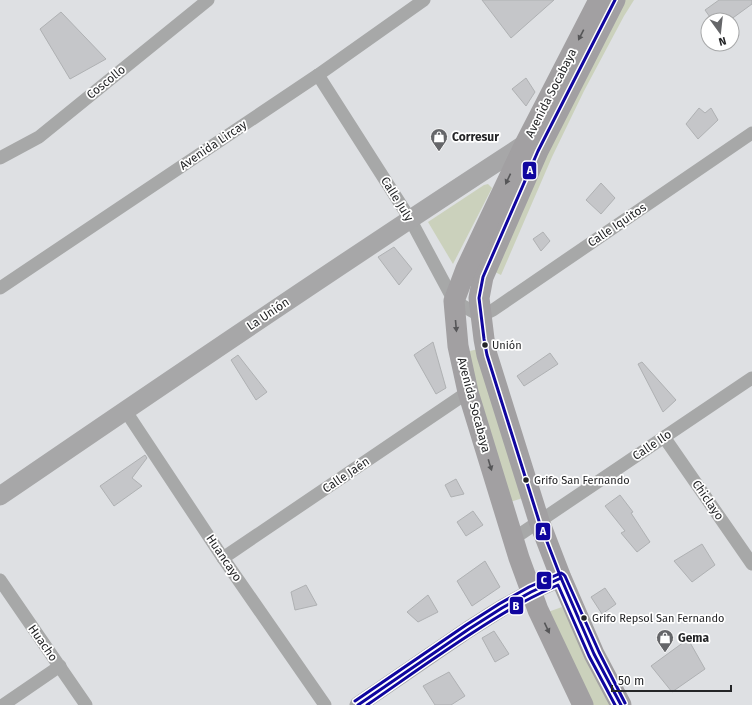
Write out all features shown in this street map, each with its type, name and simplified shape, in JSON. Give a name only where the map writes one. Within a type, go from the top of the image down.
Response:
[{"type":"main road","name":"Avenida Socabaya","points":[[599,0],[532,148],[483,277],[479,298],[487,355],[539,521],[561,578],[594,654],[621,705]]},
{"type":"main road","name":"Avenida Socabaya","points":[[583,705],[538,610],[513,539],[468,392],[458,346],[454,301],[466,269],[532,148],[616,0]]},
{"type":"main road","name":"La Unión","points":[[0,496],[125,410],[410,219],[532,148]]},
{"type":"street","name":"Coscollo","points":[[0,158],[39,137],[208,0]]},
{"type":"street","name":"Avenida Lircay","points":[[0,288],[318,75],[424,0]]},
{"type":"street","name":"Calle July","points":[[318,75],[410,219],[454,301]]},
{"type":"street","name":"Calle Iquitos","points":[[481,316],[499,306],[752,133]]},
{"type":"street","points":[[454,301],[481,316]]},
{"type":"street","name":"Calle Ilo","points":[[513,539],[752,378]]},
{"type":"street","name":"Calle Jaén","points":[[223,558],[468,392]]},
{"type":"street","name":"Huancayo","points":[[125,410],[223,558],[325,705]]},
{"type":"street","name":"Chiclayo","points":[[664,437],[752,564]]},
{"type":"street","points":[[358,705],[508,604],[561,578]]},
{"type":"street","name":"Huacho","points":[[0,580],[86,705]]},
{"type":"street","points":[[3,705],[60,666]]},
{"type":"green space","points":[[622,0],[634,0],[584,91],[552,157],[501,275],[493,271],[524,197]]},
{"type":"green space","points":[[488,184],[492,188],[453,264],[428,222],[484,185]]},
{"type":"green space","points":[[478,349],[523,498],[510,502],[466,352]]},
{"type":"green space","points":[[562,607],[611,705],[592,705],[548,612]]},
{"type":"building","points":[[482,0],[554,0],[511,38]]},
{"type":"building","points":[[719,0],[752,0],[752,4],[740,13],[706,12],[705,10]]},
{"type":"building","points":[[61,12],[106,59],[70,79],[40,29]]},
{"type":"building","points":[[526,78],[535,92],[526,106],[512,89]]},
{"type":"building","points":[[699,108],[705,113],[711,108],[718,120],[698,139],[686,124]]},
{"type":"building","points":[[601,183],[615,198],[601,214],[586,200]]},
{"type":"building","points":[[543,232],[550,241],[541,251],[533,239]]},
{"type":"building","points":[[394,247],[412,269],[399,285],[378,257]]},
{"type":"building","points":[[433,342],[446,388],[436,394],[414,355]]},
{"type":"building","points":[[550,353],[558,364],[524,386],[517,376]]},
{"type":"building","points":[[238,355],[267,392],[256,400],[231,360]]},
{"type":"building","points":[[642,362],[676,400],[663,412],[638,364]]},
{"type":"building","points":[[145,455],[147,458],[132,478],[142,486],[114,506],[100,486]]},
{"type":"building","points":[[456,479],[464,494],[451,497],[445,485]]},
{"type":"building","points":[[620,495],[633,512],[631,513],[650,542],[637,552],[621,533],[625,531],[605,506]]},
{"type":"building","points":[[473,511],[483,525],[466,536],[457,522]]},
{"type":"building","points":[[702,544],[715,565],[692,582],[674,561]]},
{"type":"building","points":[[485,561],[500,587],[472,606],[457,581]]},
{"type":"building","points":[[306,585],[317,605],[295,610],[291,592]]},
{"type":"building","points":[[605,588],[616,604],[602,614],[591,597]]},
{"type":"building","points":[[428,595],[438,612],[418,622],[407,612]]},
{"type":"building","points":[[494,631],[509,654],[495,662],[482,638]]},
{"type":"building","points":[[688,639],[705,669],[672,692],[651,666]]},
{"type":"building","points":[[449,672],[465,696],[451,705],[435,705],[423,686]]},
{"type":"transit line","name":"A","points":[[615,0],[538,151],[483,277],[479,298],[487,355],[539,521],[561,578],[594,654],[621,705]]},
{"type":"transit line","name":"C","points":[[355,701],[499,604],[529,587],[561,573],[565,576],[599,652],[625,703]]},
{"type":"transit line","name":"A","points":[[358,705],[502,608],[561,578]]},
{"type":"transit line","name":"B","points":[[367,705],[486,624],[524,601],[558,585],[589,656],[615,705]]},
{"type":"place","name":"Corresur","points":[[439,152]]},
{"type":"place","name":"Unión","points":[[485,345]]},
{"type":"place","name":"Grifo San Fernando","points":[[526,480]]},
{"type":"place","name":"Grifo Repsol San Fernando","points":[[584,618]]},
{"type":"place","name":"Gema","points":[[665,653]]}]
